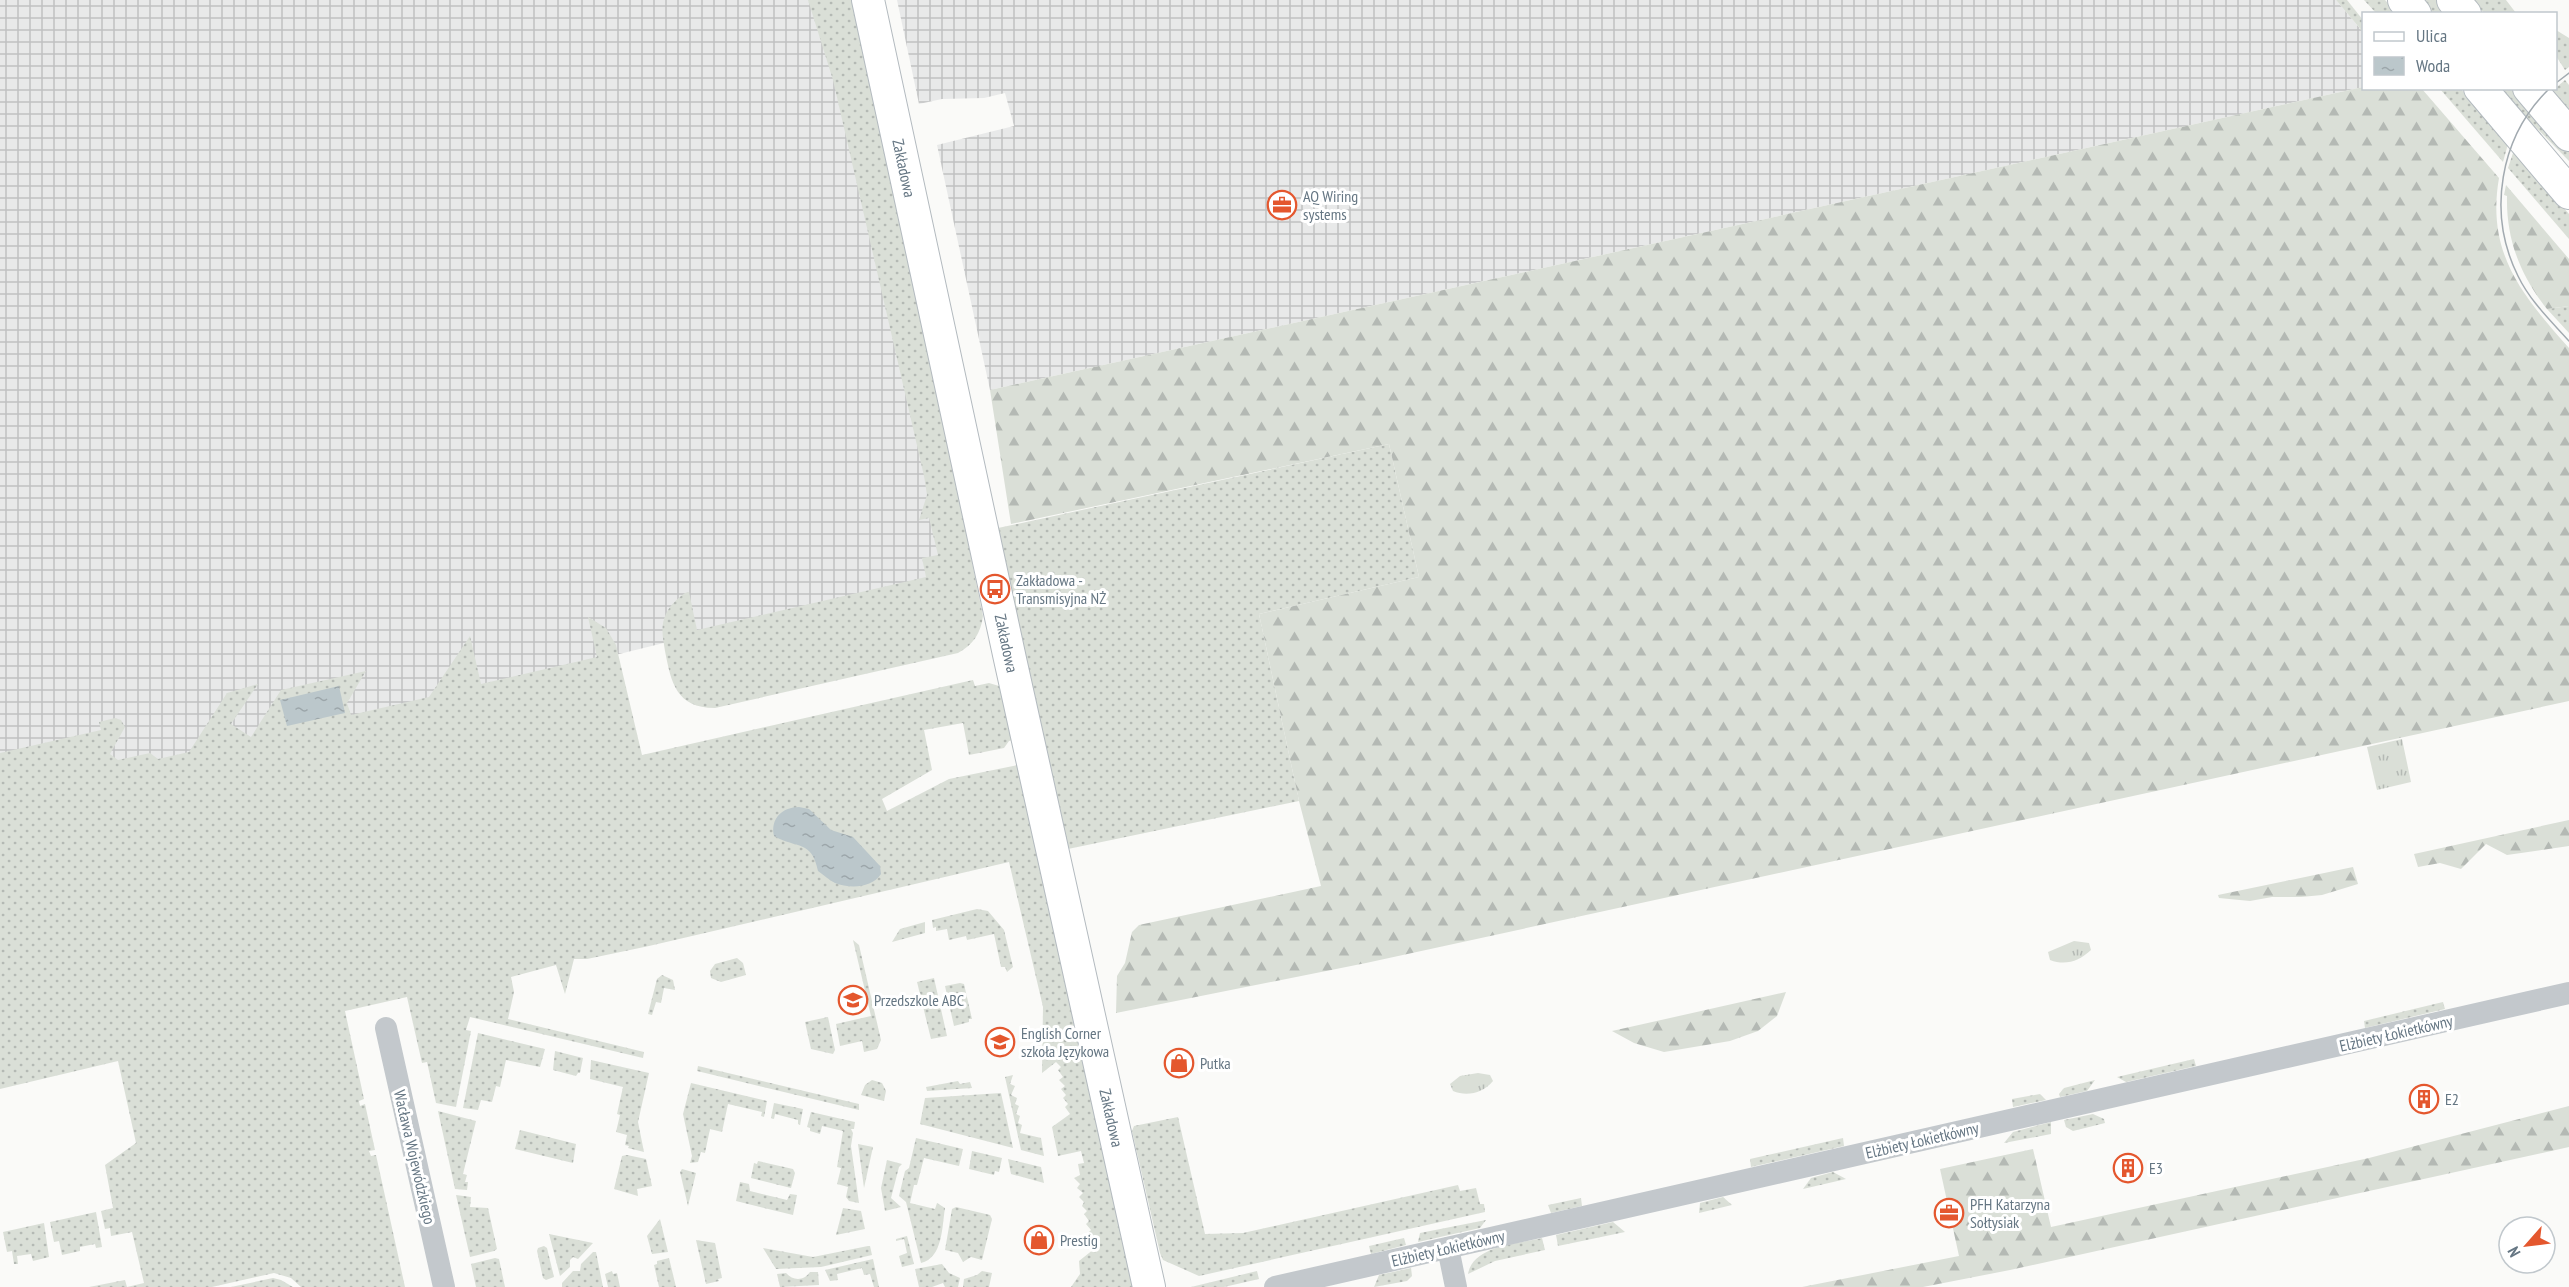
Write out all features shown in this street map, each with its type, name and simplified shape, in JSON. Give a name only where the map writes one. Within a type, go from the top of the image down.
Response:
[{"type":"street","name":"Zakładowa","points":[[868,0],[1010,659],[1149,1287]]},
{"type":"street","points":[[2404,0],[2413,12]]},
{"type":"street","points":[[2453,0],[2463,12]]},
{"type":"street","points":[[2482,90],[2569,193]]},
{"type":"street","points":[[2531,90],[2569,135]]},
{"type":"street","name":"Elżbiety Łokietkówny","points":[[1275,1287],[2569,993]]},
{"type":"street","name":"Wacława Wojewódzkiego","points":[[386,1028],[444,1287]]},
{"type":"street","points":[[1448,1248],[1456,1287]]},
{"type":"shaded area","points":[[0,0],[819,0],[949,553],[935,576],[198,758],[0,769]]},
{"type":"shaded area","points":[[897,0],[2336,0],[2362,31],[2362,87],[990,390],[937,145],[1014,126],[1005,93],[984,98],[942,99],[919,104]]},
{"type":"green space","points":[[808,0],[858,0],[977,555],[971,557],[983,616],[975,638],[958,653],[715,708],[702,707],[684,698],[673,683],[663,641],[666,614],[674,602],[685,593],[689,592],[697,630],[926,577],[922,558],[938,555],[929,518],[919,520],[927,495],[924,476],[833,80]]},
{"type":"green space","points":[[2336,0],[2347,0],[2362,19],[2362,31]]},
{"type":"green space","points":[[2364,0],[2385,0],[2396,12],[2375,12]]},
{"type":"green space","points":[[2419,0],[2438,0],[2448,12],[2430,12]]},
{"type":"green space","points":[[2472,0],[2506,0],[2515,12],[2483,12]]},
{"type":"green space","points":[[2557,31],[2569,38],[2569,67],[2565,70],[2557,58]]},
{"type":"green space","points":[[2565,80],[2569,85],[2569,113],[2551,92],[2557,90],[2557,87]]},
{"type":"green space","points":[[2362,87],[2362,90],[2423,90],[2499,178],[2496,205],[2503,251],[2523,291],[2536,310],[2569,348],[2569,701],[1366,963],[1116,1013],[1117,976],[1125,963],[1132,932],[1139,925],[1321,886],[1299,801],[1259,614],[1419,577],[1389,444],[1011,524],[990,390]]},
{"type":"green space","points":[[2441,90],[2462,90],[2508,144],[2503,162]]},
{"type":"green space","points":[[2499,90],[2514,90],[2569,152],[2569,161]]},
{"type":"green space","points":[[2514,150],[2569,214],[2569,239],[2508,168]]},
{"type":"green space","points":[[2506,185],[2569,259],[2569,306],[2547,309],[2522,270],[2509,227],[2507,196],[2504,195]]},
{"type":"green space","points":[[2569,306],[2569,333],[2547,309]]},
{"type":"green space","points":[[1389,444],[1419,577],[1259,614],[1299,801],[1068,849],[998,528]]},
{"type":"green space","points":[[588,617],[606,628],[616,645],[642,755],[973,680],[975,686],[989,683],[999,686],[1018,739],[1009,741],[1004,748],[969,755],[963,723],[924,730],[932,770],[882,799],[887,811],[949,779],[1023,764],[1136,1287],[1071,1287],[1080,1274],[1079,1261],[1094,1249],[1089,1243],[1093,1239],[1088,1233],[1091,1230],[1086,1224],[1089,1221],[1084,1214],[1087,1211],[1082,1206],[1084,1202],[1079,1197],[1083,1193],[1077,1188],[1080,1184],[1074,1178],[1080,1175],[1078,1164],[1084,1163],[1081,1151],[1058,1156],[1052,1127],[1070,1114],[1065,1107],[1068,1104],[1063,1098],[1066,1095],[1061,1089],[1065,1086],[1059,1080],[1063,1077],[1058,1070],[1061,1067],[1056,1062],[1042,1073],[1043,1007],[1009,862],[649,946],[587,959],[574,959],[565,994],[556,965],[511,977],[514,992],[508,1019],[644,1052],[643,1058],[470,1017],[466,1030],[471,1031],[456,1107],[436,1103],[427,1062],[422,1063],[407,997],[345,1011],[364,1099],[359,1101],[360,1106],[365,1104],[375,1150],[369,1151],[371,1156],[376,1155],[405,1287],[301,1287],[291,1278],[274,1273],[212,1287],[127,1287],[144,1283],[132,1232],[111,1236],[110,1228],[105,1229],[101,1211],[113,1208],[105,1165],[136,1143],[118,1061],[0,1089],[0,753],[101,730],[99,722],[115,718],[121,720],[125,727],[110,754],[118,760],[150,753],[158,759],[189,752],[227,693],[258,684],[231,724],[251,737],[281,690],[366,671],[347,703],[351,715],[429,697],[470,636],[481,684],[597,657]]},
{"type":"green space","points":[[2402,739],[2411,782],[2377,790],[2367,747]]},
{"type":"green space","points":[[2569,820],[2569,846],[2507,855],[2486,844],[2461,869],[2440,863],[2418,867],[2414,854]]},
{"type":"green space","points":[[2353,867],[2358,884],[2322,895],[2272,897],[2250,901],[2219,898],[2218,895]]},
{"type":"green space","points":[[977,909],[988,911],[1004,930],[1013,967],[1007,972],[1005,967],[1001,967],[994,934],[967,940],[966,936],[949,940],[947,929],[936,931],[936,927],[933,928],[932,920]]},
{"type":"green space","points":[[925,922],[925,933],[892,942],[900,929]]},
{"type":"green space","points":[[853,940],[859,945],[881,1040],[877,1049],[864,1052],[862,1041],[840,1046],[836,1024],[871,1016]]},
{"type":"green space","points":[[2074,941],[2089,943],[2091,950],[2072,961],[2061,963],[2050,960],[2048,952]]},
{"type":"green space","points":[[737,958],[743,963],[746,975],[721,982],[711,978],[710,971],[715,964]]},
{"type":"green space","points":[[662,975],[673,980],[675,990],[664,988],[661,1003],[656,1002],[652,1015],[648,1014],[657,979]]},
{"type":"green space","points":[[934,978],[947,1036],[931,1039],[917,982]]},
{"type":"green space","points":[[964,984],[972,1019],[954,1026],[945,986]]},
{"type":"green space","points":[[1786,992],[1777,1016],[1758,1031],[1730,1041],[1664,1052],[1634,1043],[1612,1031]]},
{"type":"green space","points":[[2443,1002],[2445,1009],[2365,1028],[2364,1021]]},
{"type":"green space","points":[[828,1017],[835,1050],[833,1054],[811,1049],[805,1022]]},
{"type":"green space","points":[[478,1033],[545,1049],[540,1067],[506,1060],[500,1087],[496,1086],[492,1102],[481,1100],[478,1110],[463,1108]]},
{"type":"green space","points":[[555,1051],[583,1058],[580,1073],[576,1076],[553,1070]]},
{"type":"green space","points":[[2194,1059],[2196,1066],[2126,1082],[2117,1077]]},
{"type":"green space","points":[[591,1060],[649,1073],[638,1122],[644,1152],[628,1148],[629,1146],[625,1145],[627,1135],[616,1132],[623,1087],[590,1079]]},
{"type":"green space","points":[[698,1066],[859,1104],[859,1110],[697,1071]]},
{"type":"green space","points":[[1478,1073],[1490,1075],[1493,1081],[1475,1093],[1464,1094],[1453,1091],[1450,1084],[1460,1076]]},
{"type":"green space","points":[[1013,1075],[1010,1084],[1015,1086],[1011,1095],[1017,1098],[1015,1104],[1019,1106],[1016,1114],[1020,1116],[1018,1123],[1022,1125],[1020,1133],[1041,1138],[1044,1156],[1021,1150],[1005,1077]]},
{"type":"green space","points":[[872,1080],[882,1083],[886,1091],[884,1101],[861,1095],[865,1085]]},
{"type":"green space","points":[[2095,1080],[2087,1091],[2060,1097],[2059,1094],[2064,1088]]},
{"type":"green space","points":[[958,1081],[960,1084],[970,1082],[972,1088],[927,1091],[926,1087]]},
{"type":"green space","points":[[691,1083],[767,1101],[764,1117],[761,1116],[762,1112],[728,1104],[722,1132],[710,1129],[705,1153],[701,1152],[698,1162],[690,1163],[692,1156],[683,1114]]},
{"type":"green space","points":[[1001,1093],[1013,1148],[920,1124],[925,1098]]},
{"type":"green space","points":[[2040,1094],[2046,1100],[2013,1107],[2012,1099]]},
{"type":"green space","points":[[774,1103],[803,1109],[800,1125],[798,1120],[775,1114],[774,1119],[771,1118]]},
{"type":"green space","points":[[2569,1106],[2569,1147],[2010,1270],[1923,1287],[1802,1287],[1959,1256],[1940,1169],[2033,1149],[2051,1227],[2369,1158]]},
{"type":"green space","points":[[438,1111],[476,1121],[463,1174],[467,1175],[465,1182],[468,1182],[467,1190],[455,1189]]},
{"type":"green space","points":[[811,1112],[855,1122],[854,1129],[851,1129],[853,1133],[851,1146],[859,1203],[849,1201],[846,1197],[848,1187],[837,1184],[841,1168],[837,1167],[843,1131],[822,1126],[820,1134],[810,1131],[807,1127]]},
{"type":"green space","points":[[2093,1114],[2104,1119],[2105,1123],[2073,1131],[2066,1127],[2064,1120]]},
{"type":"green space","points":[[1178,1117],[1205,1234],[1243,1233],[1458,1185],[1460,1191],[1476,1188],[1480,1204],[1484,1204],[1485,1212],[1199,1276],[1163,1260],[1132,1131],[1134,1126]]},
{"type":"green space","points":[[2051,1122],[2051,1134],[2004,1143],[2013,1132]]},
{"type":"green space","points":[[520,1130],[576,1144],[573,1163],[515,1149]]},
{"type":"green space","points":[[916,1138],[963,1149],[959,1166],[924,1158],[917,1185],[914,1185],[910,1203],[935,1209],[937,1203],[945,1208],[942,1232],[934,1255],[921,1263],[906,1202],[899,1196]]},
{"type":"green space","points":[[1843,1138],[1844,1146],[1751,1167],[1750,1159]]},
{"type":"green space","points":[[858,1144],[873,1147],[864,1188]]},
{"type":"green space","points":[[972,1151],[1002,1158],[999,1172],[995,1171],[994,1175],[969,1169]]},
{"type":"green space","points":[[622,1156],[646,1159],[652,1186],[637,1189],[638,1196],[614,1189]]},
{"type":"green space","points":[[1008,1159],[1041,1167],[1044,1183],[1011,1174]]},
{"type":"green space","points":[[887,1160],[902,1164],[899,1167],[891,1198],[901,1207],[885,1211],[881,1188]]},
{"type":"green space","points":[[758,1161],[793,1169],[795,1173],[791,1188],[751,1178],[754,1163],[757,1164]]},
{"type":"green space","points":[[682,1169],[696,1173],[688,1206],[680,1172]]},
{"type":"green space","points":[[1833,1172],[1846,1179],[1803,1189],[1811,1178]]},
{"type":"green space","points":[[740,1182],[749,1184],[750,1191],[787,1200],[790,1194],[797,1195],[793,1215],[736,1201]]},
{"type":"green space","points":[[456,1195],[471,1197],[470,1207],[488,1208],[497,1249],[470,1257]]},
{"type":"green space","points":[[1723,1197],[1732,1205],[1699,1213],[1700,1203]]},
{"type":"green space","points":[[1581,1198],[1582,1206],[1551,1213],[1548,1205]]},
{"type":"green space","points":[[956,1207],[990,1215],[992,1219],[982,1260],[971,1257],[963,1262],[958,1253],[945,1250],[952,1209]]},
{"type":"green space","points":[[843,1208],[861,1211],[865,1229],[836,1235]]},
{"type":"green space","points":[[96,1212],[102,1247],[96,1248],[95,1244],[80,1247],[80,1251],[62,1255],[59,1241],[54,1242],[50,1222]]},
{"type":"green space","points":[[660,1219],[668,1252],[652,1254],[647,1236]]},
{"type":"green space","points":[[1486,1220],[1480,1228],[1418,1242],[1420,1233]]},
{"type":"green space","points":[[1613,1222],[1625,1232],[1558,1246],[1556,1235]]},
{"type":"green space","points":[[44,1223],[49,1257],[33,1261],[31,1254],[17,1256],[18,1264],[14,1264],[12,1251],[7,1252],[3,1232]]},
{"type":"green space","points":[[549,1234],[593,1243],[578,1259],[573,1257],[570,1260],[570,1267],[560,1276]]},
{"type":"green space","points":[[907,1236],[914,1264],[902,1267],[899,1256],[907,1253],[904,1239],[896,1241],[896,1239]]},
{"type":"green space","points":[[1404,1238],[1406,1245],[1371,1254],[1369,1246]]},
{"type":"green space","points":[[1542,1238],[1545,1250],[1495,1261],[1468,1274],[1478,1257],[1488,1251]]},
{"type":"green space","points":[[696,1240],[715,1243],[722,1278],[718,1279],[719,1281],[706,1284]]},
{"type":"green space","points":[[544,1246],[547,1248],[554,1277],[546,1280],[543,1278],[537,1251],[538,1248]]},
{"type":"green space","points":[[870,1246],[872,1255],[821,1267],[776,1269],[763,1248],[813,1257]]},
{"type":"green space","points":[[593,1252],[596,1252],[603,1287],[562,1287],[562,1283],[573,1271],[580,1271],[581,1264]]},
{"type":"green space","points":[[669,1258],[676,1287],[659,1287],[654,1265],[657,1261]]},
{"type":"green space","points":[[499,1259],[505,1287],[476,1287],[471,1264]]},
{"type":"green space","points":[[873,1259],[879,1287],[874,1287],[870,1274],[864,1275],[862,1268],[837,1274],[838,1280],[830,1281],[825,1270]]},
{"type":"green space","points":[[942,1264],[949,1273],[960,1278],[958,1287],[945,1287],[943,1283],[932,1287],[919,1287],[915,1269]]},
{"type":"green space","points":[[1411,1268],[1412,1276],[1407,1281],[1374,1287],[1379,1275]]},
{"type":"green space","points":[[612,1271],[613,1274],[617,1273],[620,1287],[608,1287],[605,1274]]},
{"type":"green space","points":[[982,1271],[992,1273],[989,1287],[963,1287],[964,1279]]},
{"type":"green space","points":[[1257,1271],[1259,1279],[1224,1287],[1191,1287]]},
{"type":"green space","points":[[810,1272],[818,1272],[819,1285],[780,1287],[777,1274],[786,1273],[798,1279]]},
{"type":"green space","points":[[273,1278],[293,1287],[231,1287]]},
{"type":"green space","points":[[125,1280],[127,1287],[89,1287]]},
{"type":"water","points":[[339,686],[345,713],[287,726],[280,700]]},
{"type":"water","points":[[799,807],[809,809],[831,830],[853,837],[880,866],[881,874],[877,879],[860,886],[835,883],[818,871],[812,854],[808,850],[774,836],[774,824],[779,815],[788,809]]},
{"type":"tram line","points":[[2557,82],[2569,73]]},
{"type":"tram line","points":[[2548,90],[2519,129],[2509,153],[2503,177],[2501,202],[2503,227],[2508,252],[2528,294],[2569,341]]},
{"type":"place","name":"AQ Wiring systems","points":[[1282,205]]},
{"type":"place","name":"Zakładowa - Transmisyjna NŻ","points":[[995,589]]},
{"type":"place","name":"Przedszkole ABC","points":[[853,1000]]},
{"type":"place","name":"English Corner szkoła Językowa","points":[[1000,1042]]},
{"type":"place","name":"Putka","points":[[1179,1063]]},
{"type":"place","name":"E2","points":[[2424,1099]]},
{"type":"place","name":"E3","points":[[2128,1168]]},
{"type":"place","name":"PFH Katarzyna Sołtysiak","points":[[1949,1213]]},
{"type":"place","name":"Prestig","points":[[1039,1240]]}]
